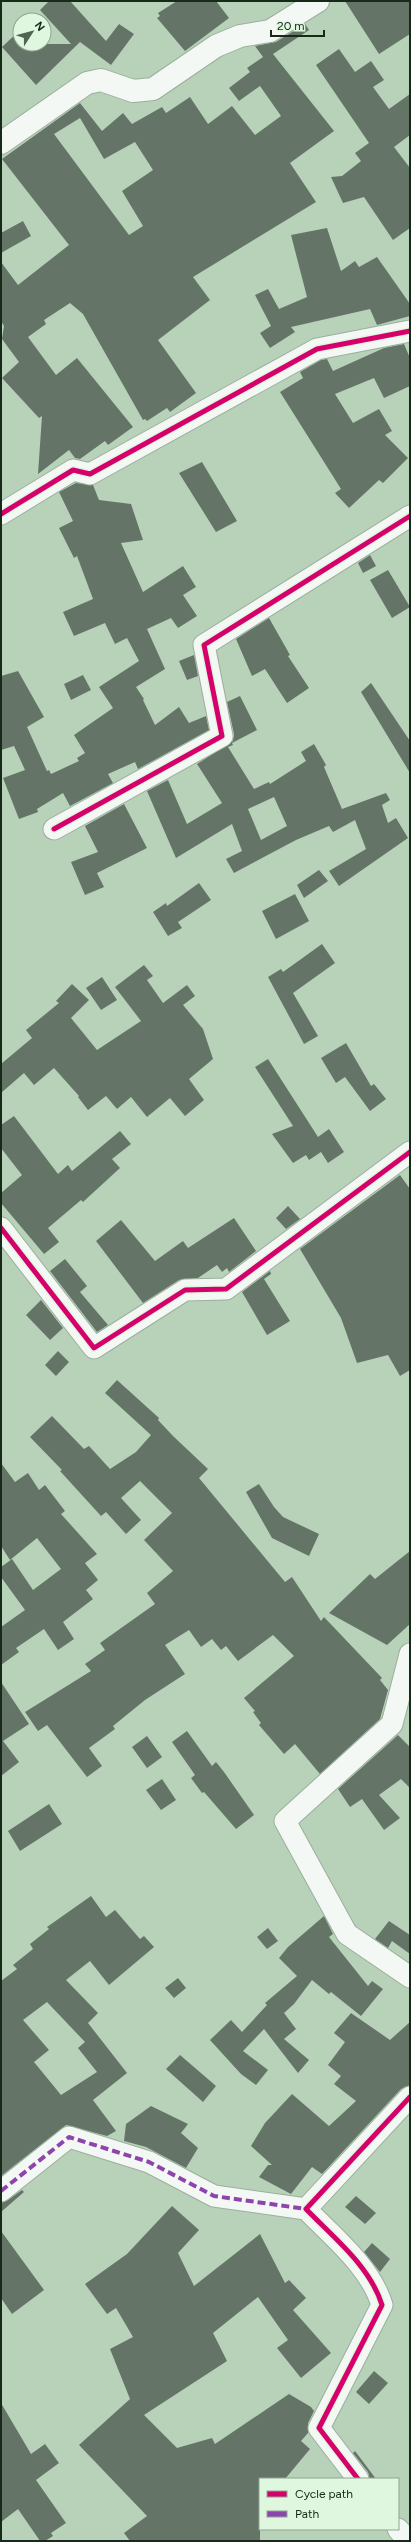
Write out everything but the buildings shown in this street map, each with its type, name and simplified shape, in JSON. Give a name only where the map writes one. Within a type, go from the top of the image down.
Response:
[{"type":"main road","points":[[1,143],[87,83],[101,80],[133,91],[153,89],[216,46],[240,36],[270,31],[318,1]]},
{"type":"street","points":[[1,514],[73,470],[90,474],[317,349],[410,331]]},
{"type":"street","points":[[54,829],[222,736],[204,645],[410,516]]},
{"type":"street","points":[[1,1228],[94,1348],[185,1290],[226,1289],[410,1152]]},
{"type":"street","points":[[410,1654],[392,1724],[285,1821],[347,1934],[410,1977]]},
{"type":"street","points":[[306,2209],[410,2097]]},
{"type":"street","points":[[1,2191],[69,2137],[149,2162],[214,2196],[306,2209],[354,2258],[377,2289],[382,2305],[319,2428],[357,2478]]},
{"type":"street","points":[[399,2529],[408,2541]]},
{"type":"marked path","points":[[1,2191],[69,2137],[149,2162],[214,2196],[306,2209]]},
{"type":"cycle path","points":[[1,514],[73,470],[90,474],[317,349],[410,331]]},
{"type":"cycle path","points":[[54,829],[222,736],[204,645],[410,516]]},
{"type":"cycle path","points":[[1,1228],[94,1348],[185,1290],[226,1289],[410,1152]]},
{"type":"cycle path","points":[[357,2478],[319,2428],[382,2305],[369,2277],[360,2265],[339,2241],[306,2209],[410,2097]]}]
